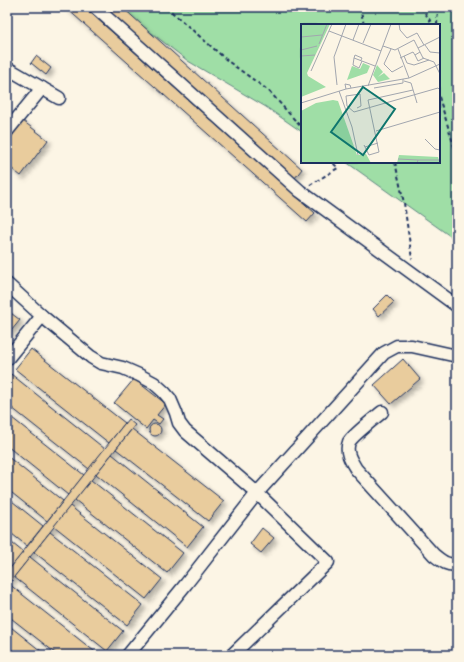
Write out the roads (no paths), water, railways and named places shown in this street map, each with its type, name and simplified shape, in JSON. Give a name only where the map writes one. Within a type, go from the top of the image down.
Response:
[{"type":"lane","points":[[96,7],[300,191],[457,306]]},
{"type":"lane","points":[[7,68],[59,98]]},
{"type":"lane","points":[[7,131],[42,88]]},
{"type":"lane","points":[[7,284],[91,357],[101,363],[123,368],[154,383],[170,399],[179,422],[185,431],[257,493],[328,562],[232,655]]},
{"type":"lane","points":[[7,359],[42,316]]},
{"type":"lane","points":[[128,655],[257,493],[384,354],[397,346],[412,346],[457,356]]},
{"type":"lane","points":[[382,412],[349,442],[348,450],[350,460],[356,469],[434,555],[441,561],[449,564],[457,564]]}]
